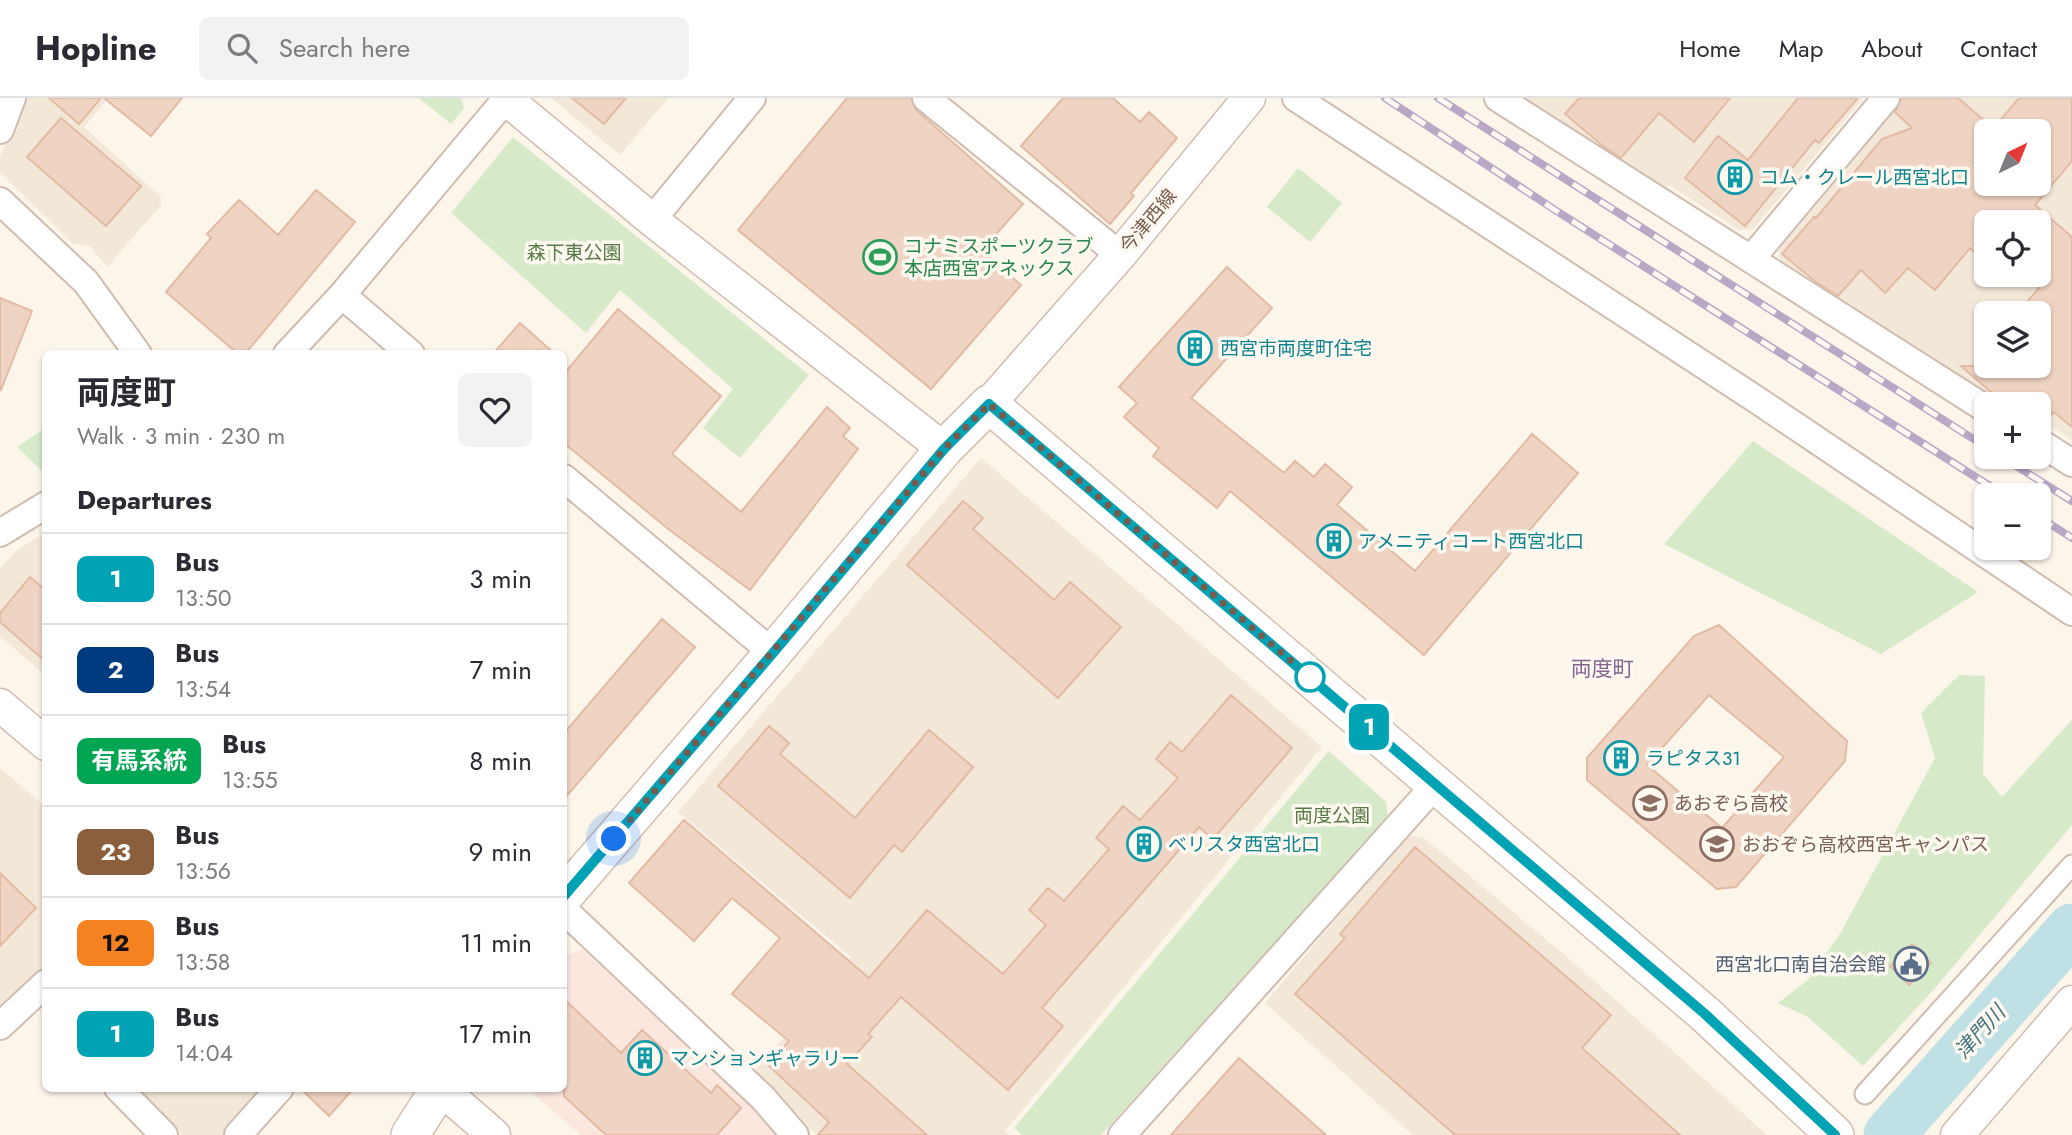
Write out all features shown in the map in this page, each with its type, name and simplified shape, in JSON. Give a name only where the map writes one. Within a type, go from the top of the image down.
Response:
[{"type":"main road","points":[[567,893],[944,449],[989,404],[1705,1014],[1831,1134]]},
{"type":"main road","points":[[410,1135],[438,1092]]},
{"type":"street","points":[[0,130],[12,98]]},
{"type":"street","points":[[291,350],[342,295],[506,98],[652,220],[944,449]]},
{"type":"street","points":[[652,220],[752,98]]},
{"type":"street","points":[[926,98],[1120,255]]},
{"type":"street","name":"今津西線","points":[[989,404],[1120,255],[1249,98]]},
{"type":"street","points":[[1296,98],[1760,402],[2072,612]]},
{"type":"street","points":[[1498,98],[1974,401]]},
{"type":"street","points":[[1751,259],[1885,98]]},
{"type":"street","points":[[0,201],[86,282],[135,350]]},
{"type":"street","points":[[342,295],[406,350]]},
{"type":"street","points":[[2051,450],[2072,464]]},
{"type":"street","points":[[567,481],[773,653]]},
{"type":"street","points":[[0,533],[42,507]]},
{"type":"street","points":[[0,705],[42,741]]},
{"type":"street","points":[[1122,1135],[1436,784]]},
{"type":"street","points":[[1866,1094],[2072,865]]},
{"type":"street","points":[[567,914],[763,1098],[795,1135]]},
{"type":"street","points":[[0,1026],[40,999]]},
{"type":"street","points":[[1956,1135],[2072,1002]]},
{"type":"street","points":[[122,1092],[164,1135]]},
{"type":"street","points":[[238,1135],[276,1092]]},
{"type":"street","points":[[444,1092],[494,1135]]},
{"type":"shaded area","points":[[24,98],[108,98],[84,127],[161,197],[161,205],[107,267],[90,246],[73,244],[0,172],[0,157]]},
{"type":"shaded area","points":[[551,98],[668,98],[620,155]]},
{"type":"shaded area","points":[[1518,98],[1862,100],[1753,229],[1739,230],[1669,185],[1664,191]]},
{"type":"shaded area","points":[[1906,98],[2072,98],[2072,440],[2054,428],[2051,430],[2051,392],[1980,392],[1782,266],[1778,251]]},
{"type":"shaded area","points":[[981,458],[1322,747],[1005,1131],[1009,1135],[817,1135],[755,1070],[834,981],[851,957],[678,812]]},
{"type":"shaded area","points":[[42,535],[42,672],[0,636],[0,568],[16,551]]},
{"type":"shaded area","points":[[0,768],[42,804],[42,968],[0,1008]]},
{"type":"shaded area","points":[[1407,836],[1423,837],[1573,962],[1767,1135],[1413,1135],[1265,1003]]},
{"type":"shaded area","points":[[582,949],[784,1135],[581,1135],[531,1092],[567,1092],[567,955]]},
{"type":"shaded area","points":[[137,1092],[264,1092],[227,1135],[182,1135]]},
{"type":"green space","points":[[419,98],[461,98],[464,108],[451,124]]},
{"type":"green space","name":"森下東公園","points":[[513,137],[809,375],[740,458],[703,428],[733,389],[620,290],[586,333],[451,213]]},
{"type":"green space","points":[[1298,168],[1342,203],[1310,242],[1267,207]]},
{"type":"green space","points":[[42,430],[42,471],[17,447]]},
{"type":"green space","points":[[1753,441],[1978,592],[1881,654],[1664,544]]},
{"type":"green space","points":[[1959,675],[1985,676],[1983,774],[2002,797],[2072,720],[2072,825],[1935,988],[1863,1066],[1808,1017],[1778,1003],[1808,980],[1841,932],[1935,758],[1921,713]]},
{"type":"green space","name":"両度公園","points":[[1329,751],[1386,802],[1388,818],[1101,1135],[1022,1135],[1014,1128]]},
{"type":"building","points":[[49,98],[101,98],[79,124]]},
{"type":"building","points":[[104,98],[182,98],[151,136]]},
{"type":"building","points":[[572,98],[626,98],[604,124]]},
{"type":"building","name":"コナミスポーツクラブ 本店西宮アネックス","points":[[847,98],[911,98],[916,110],[1023,204],[981,251],[1021,285],[931,389],[738,230]]},
{"type":"building","points":[[1063,98],[1113,98],[1140,122],[1149,112],[1177,138],[1131,193],[1134,196],[1110,224],[1021,146]]},
{"type":"building","points":[[1579,98],[1730,98],[1694,142],[1659,113],[1621,158],[1565,114]]},
{"type":"building","points":[[1798,98],[1858,98],[1819,143],[1815,140],[1745,226],[1685,178],[1718,136],[1748,160]]},
{"type":"building","points":[[1901,98],[1958,98],[1982,119],[1974,119],[1974,196],[2043,196],[2035,205],[2041,210],[1974,210],[1974,252],[1970,248],[1935,290],[1908,268],[1885,293],[1861,270],[1838,296],[1782,254],[1882,139],[1912,128],[1895,112]]},
{"type":"building","points":[[2019,98],[2072,98],[2072,161],[2051,186],[2051,119],[2001,119]]},
{"type":"building","points":[[61,118],[141,186],[106,226],[27,157]]},
{"type":"building","points":[[316,190],[355,222],[248,350],[233,350],[166,292],[211,238],[207,234],[239,200],[278,235]]},
{"type":"building","points":[[2051,219],[2072,237],[2072,427],[2054,412],[2051,415],[2051,392],[1991,392],[1975,378],[2051,378],[2051,301],[2028,301],[2039,288],[2051,287]]},
{"type":"building","points":[[1227,267],[1272,308],[1191,398],[1284,473],[1295,461],[1314,477],[1325,464],[1352,487],[1337,505],[1415,571],[1532,434],[1578,473],[1424,655],[1230,491],[1217,508],[1153,456],[1159,448],[1124,417],[1137,403],[1119,387]]},
{"type":"building","points":[[0,298],[32,311],[1,390],[0,389]]},
{"type":"building","points":[[618,309],[721,396],[672,454],[741,512],[827,407],[850,428],[843,436],[858,449],[750,590],[667,528],[567,445],[567,370]]},
{"type":"building","points":[[520,323],[550,350],[496,350]]},
{"type":"building","points":[[1961,366],[1974,366],[1974,377]]},
{"type":"building","points":[[963,501],[983,518],[973,529],[1054,600],[1070,582],[1121,627],[1058,698],[907,565]]},
{"type":"building","points":[[30,577],[42,588],[42,659],[0,622],[0,613]]},
{"type":"building","points":[[662,619],[695,647],[567,796],[567,730]]},
{"type":"building","name":"ラピタス31","points":[[1719,625],[1847,741],[1845,761],[1736,887],[1717,889],[1587,780],[1587,758],[1694,636]],"holes":[[[1709,695],[1784,757],[1722,828],[1647,765]]]},
{"type":"building","points":[[1231,695],[1292,748],[1213,839],[1199,827],[1042,1008],[1063,1026],[1008,1090],[901,997],[868,1034],[872,1037],[847,1064],[927,1135],[818,1135],[829,1122],[768,1065],[789,1041],[732,994],[780,938],[732,898],[694,941],[629,883],[684,820],[869,978],[927,910],[1003,974],[1046,925],[1029,910],[1048,888],[1064,901],[1109,849],[1096,838],[1123,806],[1140,820],[1178,778],[1156,759],[1170,742],[1182,752]]},
{"type":"building","points":[[769,726],[789,743],[780,754],[855,818],[929,730],[973,767],[902,852],[894,845],[850,898],[718,786]]},
{"type":"building","points":[[1415,847],[1611,1015],[1582,1048],[1680,1135],[1455,1135],[1295,994],[1345,938],[1340,934]]},
{"type":"building","points":[[0,873],[36,908],[0,946]]},
{"type":"building","name":"西宮北口南自治会館","points":[[1912,944],[1931,963],[1909,985],[1890,966]]},
{"type":"building","points":[[567,1002],[621,1053],[642,1030],[711,1093],[717,1085],[741,1108],[717,1135],[606,1135],[564,1096],[564,1092],[567,1092]]},
{"type":"building","points":[[1239,1058],[1326,1135],[1171,1135]]},
{"type":"building","points":[[304,1092],[350,1092],[329,1116]]},
{"type":"waterway","name":"津門川","points":[[1889,1135],[2072,929]]},
{"type":"railway","points":[[1385,98],[1555,210],[1985,483]]},
{"type":"railway","points":[[1438,98],[1974,439]]},
{"type":"railway","points":[[2021,469],[2072,501]]},
{"type":"railway","points":[[2051,525],[2072,538]]},
{"type":"bus line","name":"1","points":[[567,893],[944,449],[989,404],[1705,1014],[1835,1135]]},
{"type":"place","name":"コム・クレール西宮北口","points":[[1735,177]]},
{"type":"place","name":"コナミスポーツクラブ 本店西宮アネックス","points":[[880,257]]},
{"type":"place","name":"西宮市両度町住宅","points":[[1195,348]]},
{"type":"place","name":"アメニティコート西宮北口","points":[[1334,541]]},
{"type":"place","name":"ラピタス31","points":[[1621,758]]},
{"type":"place","name":"あおぞら高校","points":[[1650,803]]},
{"type":"place","name":"ベリスタ西宮北口","points":[[1144,844]]},
{"type":"place","name":"おおぞら高校西宮キャンパス","points":[[1717,844]]},
{"type":"place","name":"西宮北口南自治会館","points":[[1911,964]]},
{"type":"place","name":"マンションギャラリー","points":[[645,1058]]},
{"type":"district","name":"両度町","points":[[1602,669]]},
{"type":"route","points":[[614,839],[944,449],[989,404],[1310,677]]}]
